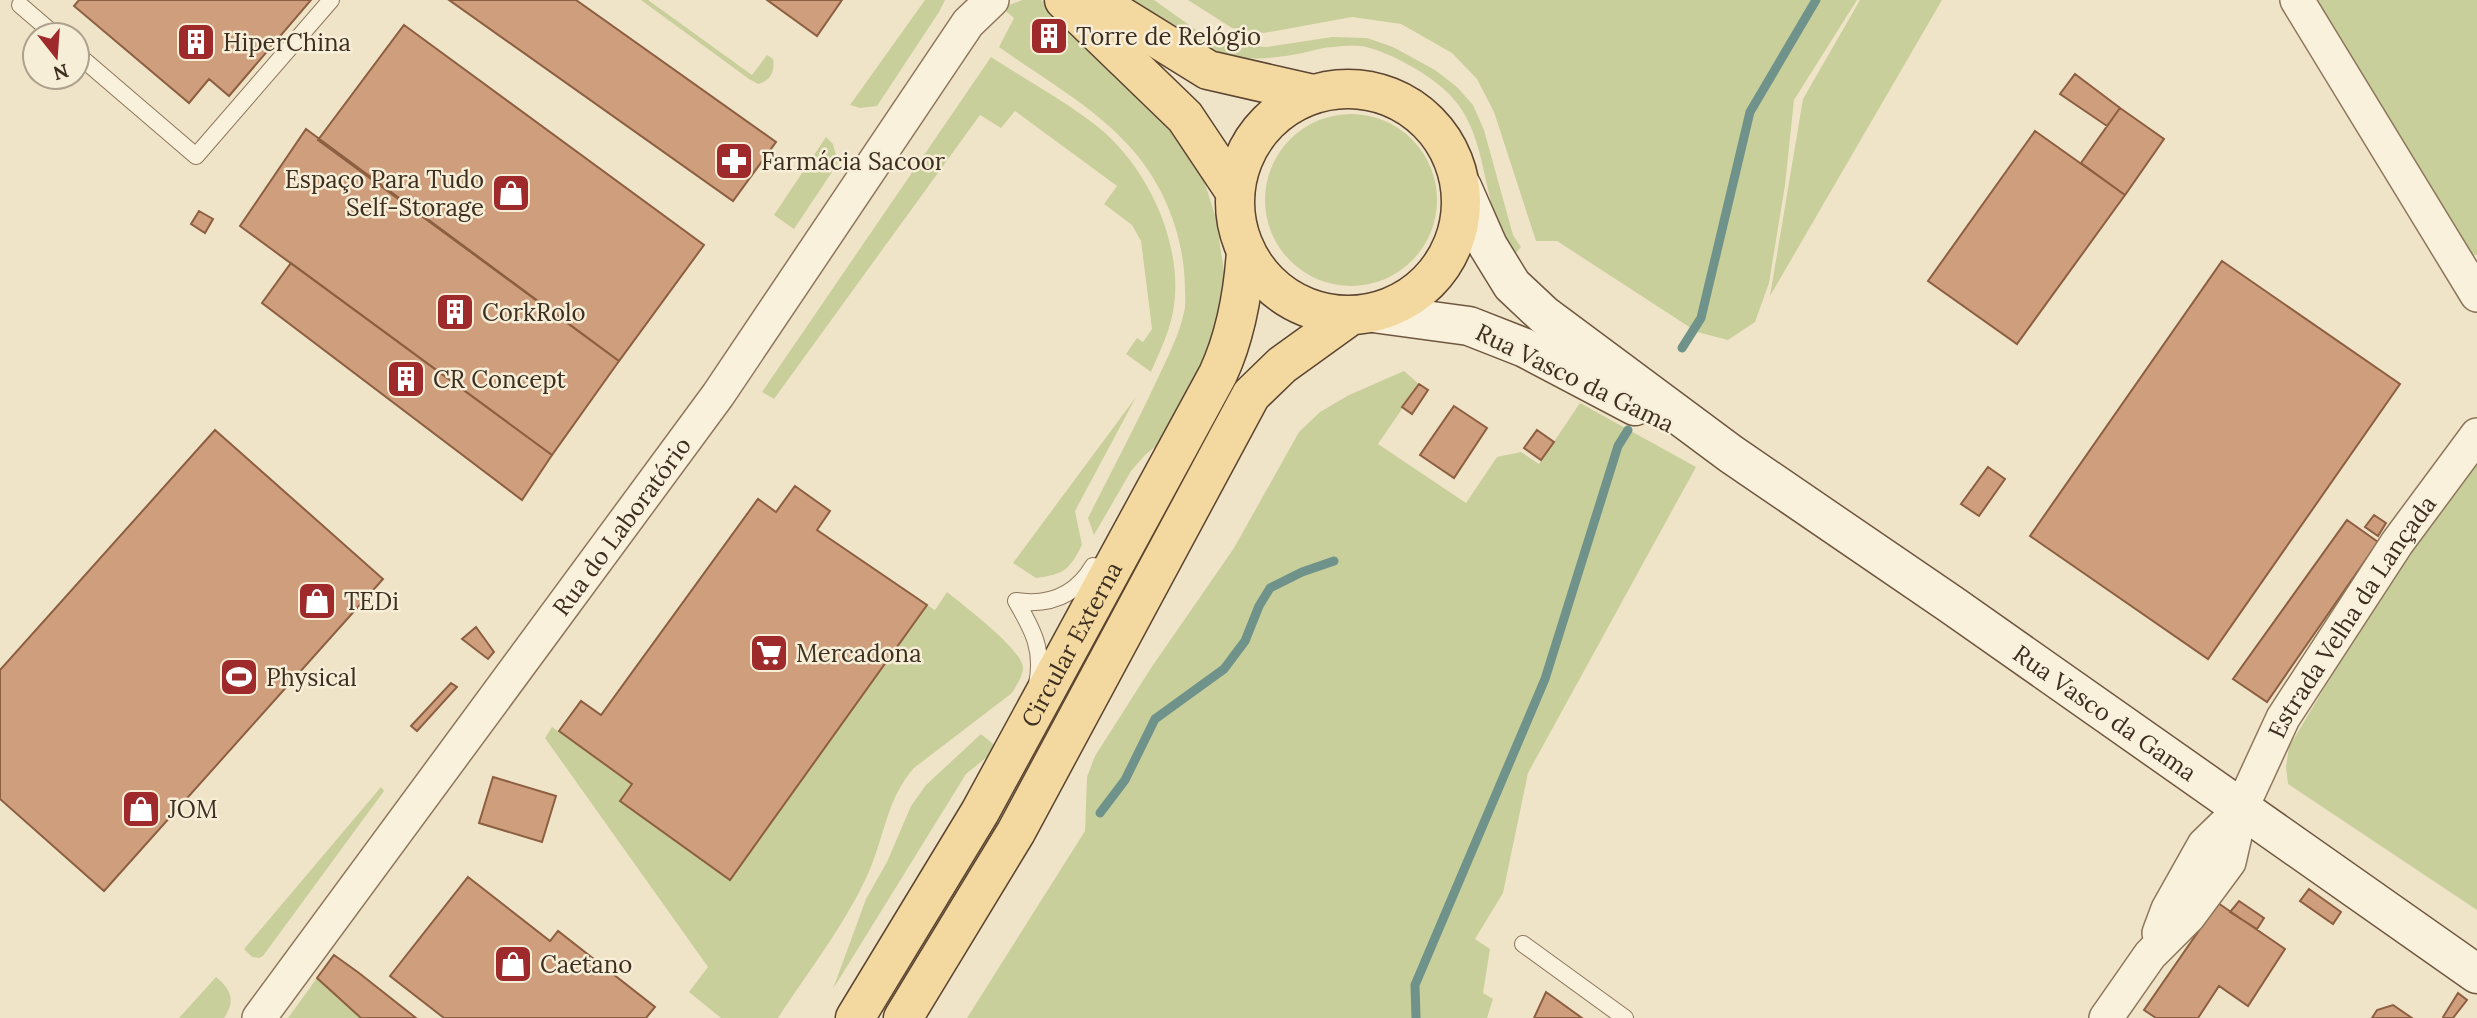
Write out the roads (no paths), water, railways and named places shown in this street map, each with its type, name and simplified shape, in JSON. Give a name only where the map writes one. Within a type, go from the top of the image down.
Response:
[{"type":"main road","points":[[1064,0],[1185,117],[1234,192]]},
{"type":"main road","points":[[1095,0],[1208,70],[1313,94]]},
{"type":"main road","points":[[1351,88],[1389,96],[1422,115],[1446,144],[1462,187],[1463,214],[1458,237],[1442,267],[1423,288],[1400,303],[1362,315],[1318,312],[1289,299],[1264,279],[1246,252],[1236,223],[1234,192],[1242,160],[1259,131],[1283,108],[1313,94],[1351,88]]},
{"type":"main road","name":"Rua Vasco da Gama","points":[[1462,187],[1488,246],[1512,285],[1544,315],[1731,454],[1962,612],[2477,974]]},
{"type":"main road","name":"Circular Externa","points":[[855,1018],[981,812],[1230,349],[1244,284],[1246,252]]},
{"type":"main road","name":"Rua Vasco da Gama","points":[[1362,315],[1469,326],[1525,348],[1731,454]]},
{"type":"main road","name":"Circular Externa","points":[[903,1018],[1016,832],[1251,395],[1282,366],[1362,315]]},
{"type":"street","name":"Rua do Laboratório","points":[[259,1018],[718,395],[969,12],[992,0]]},
{"type":"street","points":[[2297,0],[2476,290]]},
{"type":"street","name":"Estrada Velha da Lançada","points":[[2106,1018],[2150,955],[2189,916],[2229,862],[2241,808],[2283,718],[2397,543],[2477,435]]},
{"type":"lane","points":[[91,66],[196,156],[331,0]]},
{"type":"lane","points":[[20,5],[39,21]]},
{"type":"lane","points":[[1138,488],[1144,476],[1171,458]]},
{"type":"lane","points":[[1029,722],[1038,679],[1040,653],[1031,627],[1016,601],[1034,604],[1055,599],[1083,583],[1104,547]]},
{"type":"lane","points":[[1523,944],[1625,1018]]},
{"type":"waterway","points":[[1682,348],[1701,318],[1750,112],[1816,0]]},
{"type":"waterway","points":[[1416,1018],[1415,985],[1545,679],[1618,446],[1628,430]]},
{"type":"waterway","points":[[1100,813],[1125,780],[1155,719],[1224,669],[1245,641],[1259,606],[1270,588],[1302,572],[1334,561]]},
{"type":"place","name":"Torre de Relógio","points":[[1049,36]]},
{"type":"place","name":"HiperChina","points":[[196,42]]},
{"type":"place","name":"Farmácia Sacoor","points":[[734,161]]},
{"type":"place","name":"Espaço Para Tudo Self-Storage","points":[[511,193]]},
{"type":"place","name":"CorkRolo","points":[[455,312]]},
{"type":"place","name":"CR Concept","points":[[406,379]]},
{"type":"place","name":"TEDi","points":[[317,601]]},
{"type":"place","name":"Mercadona","points":[[769,653]]},
{"type":"place","name":"Physical","points":[[239,677]]},
{"type":"place","name":"JOM","points":[[141,809]]},
{"type":"place","name":"Caetano","points":[[513,964]]}]
